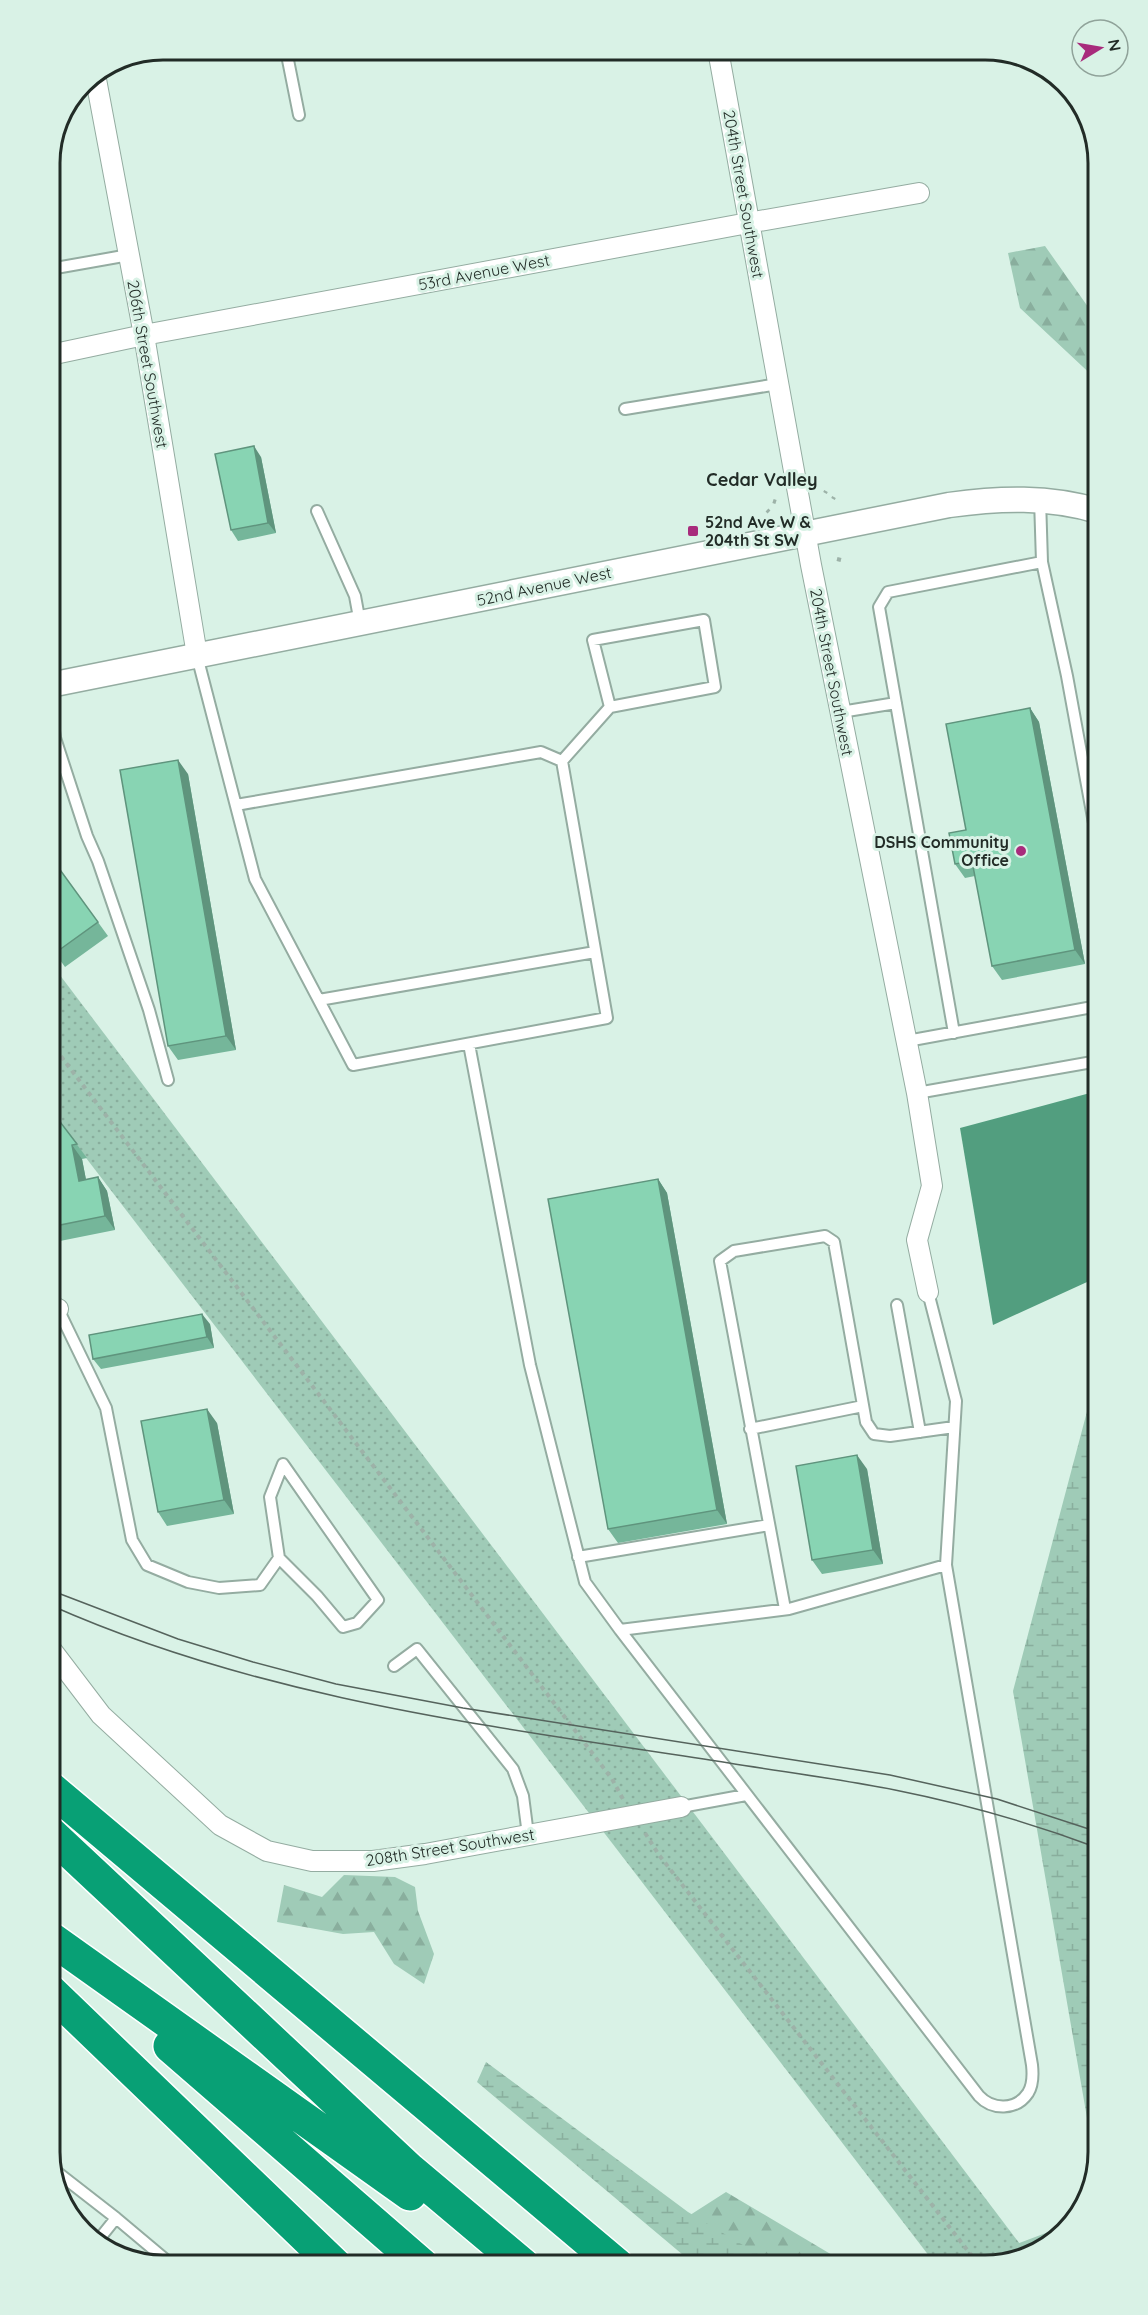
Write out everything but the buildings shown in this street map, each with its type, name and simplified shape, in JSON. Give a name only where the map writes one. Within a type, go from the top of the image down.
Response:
[{"type":"highway","points":[[60,1796],[605,2255]]},
{"type":"highway","points":[[60,1842],[410,2170],[512,2255]]},
{"type":"highway","points":[[60,1946],[401,2186],[481,2255]]},
{"type":"highway","points":[[60,1948],[275,2139],[410,2255]]},
{"type":"highway","points":[[60,2001],[325,2255]]},
{"type":"street","name":"204th Street Southwest","points":[[720,60],[805,533],[917,1093],[932,1186],[917,1240],[928,1292]]},
{"type":"street","name":"206th Street Southwest","points":[[97,85],[144,335],[197,655]]},
{"type":"street","name":"53rd Avenue West","points":[[60,353],[144,335],[748,223],[919,194]]},
{"type":"street","name":"52nd Avenue West","points":[[60,683],[949,505],[980,500],[1040,499],[1088,509]]},
{"type":"street","name":"208th Street Southwest","points":[[60,1660],[109,1723],[220,1825],[267,1851],[312,1861],[373,1861],[425,1854],[681,1807]]},
{"type":"lane","points":[[288,60],[299,116]]},
{"type":"lane","points":[[60,267],[129,255]]},
{"type":"lane","points":[[625,409],[778,384]]},
{"type":"lane","points":[[1040,499],[1042,562],[1067,676],[1088,790]]},
{"type":"lane","points":[[317,511],[355,596],[360,624]]},
{"type":"lane","points":[[954,1033],[879,607],[888,592],[1042,562]]},
{"type":"lane","points":[[562,761],[610,706],[715,687],[704,620],[593,640],[610,706]]},
{"type":"lane","points":[[197,655],[255,879],[353,1065],[607,1018],[562,761]]},
{"type":"lane","points":[[840,712],[896,703]]},
{"type":"lane","points":[[60,751],[87,837],[98,861],[149,1010],[168,1080]]},
{"type":"lane","points":[[236,805],[541,752],[562,761]]},
{"type":"lane","points":[[319,1000],[595,952]]},
{"type":"lane","points":[[907,1041],[1088,1008]]},
{"type":"lane","points":[[469,1044],[530,1365],[585,1582],[746,1795],[979,2096],[988,2104],[997,2107],[1011,2106],[1020,2102],[1029,2092],[1033,2078],[1032,2065],[946,1565],[956,1401],[928,1292]]},
{"type":"lane","points":[[917,1093],[1088,1063]]},
{"type":"lane","points":[[785,1609],[720,1261],[734,1251],[825,1236],[834,1242],[866,1422],[874,1434],[890,1436],[954,1427]]},
{"type":"lane","points":[[897,1305],[920,1432]]},
{"type":"lane","points":[[60,1321],[106,1408],[132,1540],[147,1565],[188,1582],[219,1588],[260,1585],[279,1558],[270,1497],[283,1464],[378,1600],[357,1623],[343,1627],[317,1596],[279,1558]]},
{"type":"lane","points":[[750,1429],[863,1406]]},
{"type":"lane","points":[[578,1557],[769,1525]]},
{"type":"lane","points":[[620,1630],[785,1609],[946,1565]]},
{"type":"lane","points":[[393,1666],[417,1649],[513,1770],[523,1796],[528,1835]]},
{"type":"lane","points":[[681,1807],[746,1795]]},
{"type":"lane","points":[[64,2177],[160,2255]]},
{"type":"lane","points":[[102,2235],[116,2218]]},
{"type":"path","points":[[60,1055],[612,1779],[633,1817],[659,1855],[971,2255]]},
{"type":"green space","points":[[1045,246],[1088,307],[1088,372],[1020,308],[1008,253]]},
{"type":"green space","points":[[60,975],[1023,2248],[1005,2253],[985,2255],[928,2255],[60,1124]]},
{"type":"green space","points":[[1088,1408],[1088,2124],[1013,1691]]},
{"type":"green space","points":[[344,1875],[395,1877],[415,1887],[418,1911],[434,1954],[424,1984],[394,1964],[374,1932],[343,1934],[277,1922],[284,1885],[322,1897]]},
{"type":"green space","points":[[486,2062],[688,2212],[759,2255],[683,2255],[477,2082]]},
{"type":"green space","points":[[726,2192],[832,2255],[700,2255],[687,2217]]},
{"type":"green space","points":[[1050,2231],[1025,2247],[1019,2249],[1014,2245]]},
{"type":"shaded area","points":[[1088,1094],[1088,1282],[993,1325],[960,1128]]},
{"type":"tram line","points":[[60,1594],[178,1639],[336,1684],[463,1708],[890,1775],[997,1799],[1088,1829]]},
{"type":"tram line","points":[[60,1609],[132,1638],[215,1665],[299,1688],[556,1737],[895,1790],[998,1815],[1088,1844]]},
{"type":"place","name":"52nd Ave W & 204th St SW","points":[[693,531]]},
{"type":"place","name":"DSHS Community Office","points":[[1021,851]]},
{"type":"district","name":"Cedar Valley","points":[[762,480]]}]
